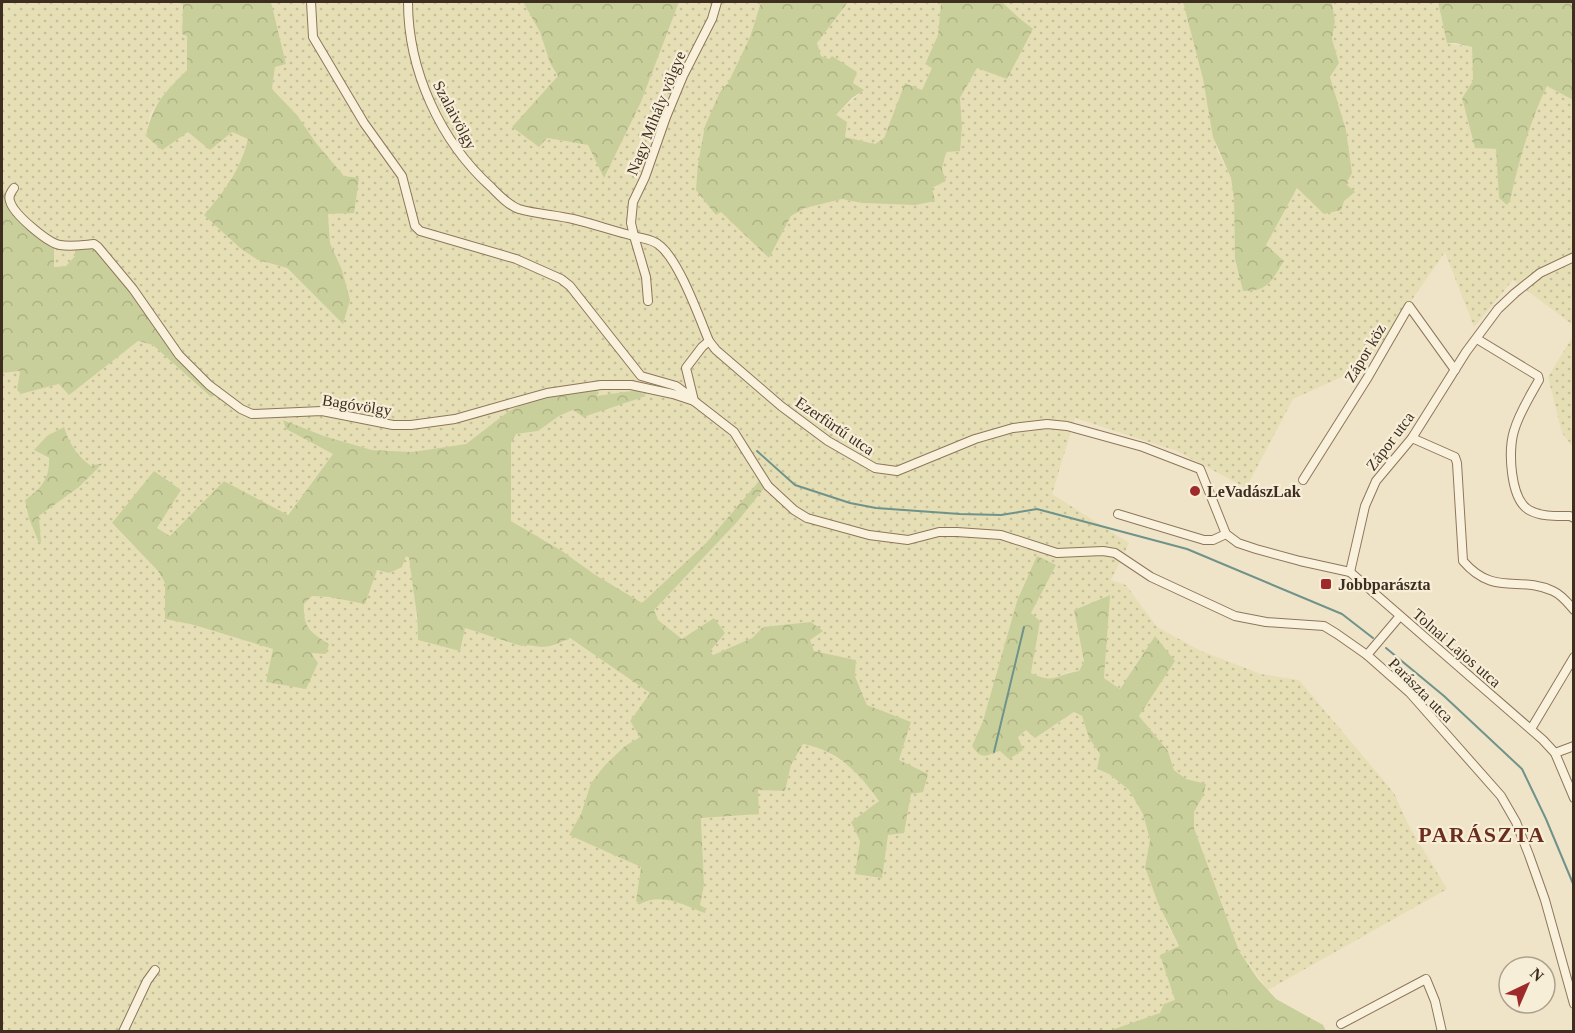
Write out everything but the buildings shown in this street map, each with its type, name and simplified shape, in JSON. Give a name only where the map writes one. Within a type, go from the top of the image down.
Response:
[{"type":"street","points":[[310,2],[313,37],[364,123],[402,176],[415,226],[420,231],[516,259],[561,279],[570,286],[640,376],[676,386],[687,394]]},
{"type":"street","name":"Szalaivölgy","points":[[408,2],[409,35],[418,74],[445,128],[473,171],[505,200],[519,209],[601,226],[634,236]]},
{"type":"street","name":"Nagy Mihály völgye","points":[[648,301],[646,277],[634,236],[631,212],[633,202],[645,177],[683,75],[712,19],[717,2]]},
{"type":"street","name":"Bagóvölgy","points":[[14,188],[9,195],[10,201],[30,225],[58,245],[94,244],[98,247],[133,289],[178,355],[209,385],[241,410],[252,414],[322,411],[393,425],[411,425],[455,419],[547,393],[601,385],[632,385],[694,401]]},
{"type":"street","name":"Ezerfürtű utca","points":[[634,236],[657,243],[671,259],[709,341],[716,350],[781,406],[828,441],[875,468],[897,471],[981,437],[1013,428],[1047,424],[1067,426],[1143,447],[1200,469],[1226,534]]},
{"type":"street","name":"Zápor utca","points":[[1350,572],[1365,506],[1376,481],[1412,438],[1455,370],[1498,309],[1540,273],[1574,258]]},
{"type":"street","name":"Zápor köz","points":[[1303,480],[1368,377],[1409,306],[1455,370]]},
{"type":"street","points":[[1478,339],[1538,376],[1539,380],[1514,429],[1511,441],[1517,499],[1529,510],[1535,512],[1574,518]]},
{"type":"street","points":[[694,401],[686,368],[709,341]]},
{"type":"street","name":"Parászta utca","points":[[694,401],[734,432],[768,486],[794,510],[807,518],[887,538],[908,540],[939,532],[957,532],[1001,536],[1058,553],[1103,551],[1115,553],[1151,577],[1235,616],[1266,622],[1324,626],[1367,656],[1410,693],[1501,796],[1516,822],[1545,900],[1574,1004]]},
{"type":"street","points":[[1412,438],[1455,457],[1463,561],[1472,571],[1479,577],[1495,583],[1535,586],[1553,591],[1565,599],[1574,610]]},
{"type":"street","points":[[1118,514],[1204,540],[1213,540],[1226,534],[1238,543],[1256,549],[1350,572]]},
{"type":"street","name":"Tolnai Lajos utca","points":[[1350,572],[1531,729],[1555,753],[1574,798]]},
{"type":"street","points":[[1367,656],[1400,616]]},
{"type":"street","points":[[1531,729],[1574,657]]},
{"type":"street","points":[[1555,753],[1574,746]]},
{"type":"street","points":[[123,1032],[147,981],[155,970]]},
{"type":"street","points":[[1341,1024],[1426,979],[1435,1001],[1442,1032]]},
{"type":"shaded area","points":[[2,2],[172,2],[183,4],[182,34],[187,36],[187,70],[166,91],[150,114],[146,136],[188,132],[232,132],[249,139],[244,156],[225,191],[204,215],[258,260],[286,268],[343,324],[345,283],[330,243],[328,214],[344,176],[316,143],[297,115],[272,89],[275,67],[286,64],[271,2],[523,2],[540,32],[550,63],[558,76],[546,138],[588,145],[604,177],[641,102],[679,2],[761,2],[750,37],[728,83],[720,93],[717,215],[721,211],[769,258],[791,216],[805,208],[842,199],[862,203],[915,205],[932,188],[946,181],[942,169],[946,151],[962,125],[960,98],[977,67],[1007,79],[1018,17],[1002,2],[1183,2],[1203,79],[1217,150],[1231,178],[1234,199],[1235,259],[1244,291],[1283,261],[1266,245],[1297,188],[1346,184],[1350,176],[1346,130],[1330,77],[1339,63],[1332,39],[1335,22],[1332,2],[1438,2],[1447,43],[1472,47],[1473,81],[1462,98],[1475,148],[1496,149],[1499,198],[1510,201],[1523,145],[1535,110],[1547,86],[1573,100],[1573,325],[1513,280],[1474,327],[1445,252],[1366,366],[1293,399],[1246,488],[1177,451],[1075,418],[1052,494],[1129,543],[1111,580],[1126,585],[1157,627],[1201,651],[1261,674],[1299,680],[1394,793],[1409,826],[1447,889],[1268,990],[1239,951],[1194,828],[1194,812],[1203,796],[1174,769],[1168,751],[1139,716],[1174,661],[1167,652],[1122,684],[1120,689],[1104,678],[1109,595],[1074,610],[1084,661],[1079,671],[1069,672],[1054,679],[1043,679],[1031,673],[1034,658],[1031,613],[1055,566],[1017,601],[983,721],[972,746],[994,752],[1000,751],[1026,729],[1054,726],[1074,712],[1082,716],[1089,738],[1100,754],[1097,769],[1109,774],[1129,790],[1143,814],[1150,840],[1145,867],[1169,928],[1179,946],[1160,955],[1175,1000],[1160,1013],[1109,1032],[2,1031],[2,373],[20,371],[17,390],[21,394],[26,393],[59,384],[106,365],[138,341],[153,345],[211,396],[215,395],[152,323],[119,276],[75,256],[66,266],[54,267],[54,246],[10,207],[2,186]],"holes":[[[598,390],[596,396],[645,396],[574,410],[559,416],[538,431],[516,434],[511,443],[511,521],[642,603],[706,543],[760,481],[737,522],[653,610],[658,620],[682,639],[713,655],[752,638],[763,627],[810,640],[814,651],[856,660],[855,675],[867,705],[911,723],[899,760],[888,834],[856,874],[860,841],[857,833],[880,802],[863,778],[852,768],[831,754],[803,744],[791,765],[785,791],[758,790],[701,818],[704,885],[700,905],[705,912],[667,899],[651,898],[636,901],[641,867],[569,835],[581,814],[591,783],[605,765],[625,746],[640,737],[630,721],[650,693],[570,638],[554,646],[538,647],[530,644],[521,646],[465,628],[418,640],[414,585],[409,558],[406,555],[330,597],[312,596],[304,604],[303,616],[309,631],[329,644],[311,652],[266,682],[274,649],[194,625],[165,619],[165,583],[158,571],[112,524],[181,490],[157,528],[170,537],[224,481],[287,515],[333,454],[286,429],[284,420],[324,436],[372,450],[412,452],[466,444],[484,431]],[[63,427],[68,440],[81,459],[91,466],[102,463],[79,487],[39,516],[41,542],[25,500],[38,491],[50,472],[49,459],[34,450]]]},
{"type":"shaded area","points":[[848,2],[941,2],[938,35],[925,63],[933,68],[922,90],[905,84],[884,138],[875,144],[845,137],[836,115],[863,90],[829,59],[820,56],[817,43]]},
{"type":"shaded area","points":[[1573,336],[1573,447],[1562,433],[1548,377]]},
{"type":"green space","points":[[172,2],[271,2],[286,64],[275,67],[272,89],[297,115],[316,143],[344,176],[359,178],[354,213],[328,214],[330,243],[342,270],[350,300],[343,324],[287,268],[258,260],[240,248],[204,215],[231,180],[248,139],[232,132],[210,150],[188,132],[162,150],[146,136],[152,115],[160,99],[187,70],[187,36],[182,34],[183,4]]},
{"type":"green space","points":[[523,2],[679,2],[641,102],[604,178],[588,145],[547,138],[539,147],[512,127],[558,76],[550,63],[540,32]]},
{"type":"green space","points":[[761,2],[848,2],[817,43],[821,56],[829,59],[832,56],[857,72],[853,83],[864,90],[852,98],[836,115],[847,122],[845,137],[875,144],[884,138],[905,83],[922,90],[932,68],[925,64],[938,35],[941,2],[1002,2],[1033,29],[1007,79],[977,68],[960,98],[962,125],[960,151],[946,152],[942,169],[946,181],[932,188],[935,201],[915,205],[862,203],[842,199],[805,208],[791,216],[769,258],[721,212],[716,215],[696,190],[705,126],[720,92],[728,83],[750,37]]},
{"type":"green space","points":[[1183,2],[1332,2],[1335,22],[1332,39],[1339,63],[1330,77],[1346,130],[1352,173],[1346,184],[1355,192],[1344,201],[1341,210],[1324,214],[1297,188],[1266,245],[1284,261],[1268,284],[1252,291],[1243,291],[1235,259],[1234,199],[1231,178],[1213,137],[1203,79]]},
{"type":"green space","points":[[1438,2],[1573,2],[1573,100],[1547,86],[1530,128],[1507,205],[1499,198],[1496,149],[1475,148],[1462,98],[1473,81],[1472,47],[1447,43]]},
{"type":"green space","points":[[2,186],[10,207],[54,246],[54,267],[66,266],[75,256],[75,249],[97,250],[119,276],[152,323],[215,395],[211,397],[153,345],[138,341],[69,395],[59,384],[21,394],[17,390],[20,371],[2,373]]},
{"type":"green space","points":[[598,389],[597,396],[638,390],[646,396],[583,417],[573,410],[559,416],[538,431],[516,434],[511,443],[511,521],[642,603],[706,543],[760,480],[765,487],[737,522],[654,610],[658,620],[682,639],[714,618],[725,633],[710,651],[713,655],[752,638],[763,627],[811,622],[823,631],[810,640],[814,651],[856,660],[855,676],[867,705],[911,722],[899,760],[928,774],[923,792],[911,794],[904,833],[888,835],[882,878],[855,874],[860,841],[851,822],[879,801],[864,781],[838,758],[816,747],[803,744],[791,765],[785,791],[758,790],[759,814],[701,818],[704,885],[700,905],[706,909],[705,913],[664,899],[640,904],[636,901],[641,867],[569,835],[581,814],[591,783],[605,765],[625,746],[640,737],[630,721],[650,693],[570,638],[549,646],[521,646],[465,628],[460,651],[418,640],[409,558],[406,556],[402,567],[389,573],[377,570],[365,604],[312,596],[304,604],[306,624],[312,632],[329,644],[326,654],[311,653],[318,663],[306,689],[266,682],[273,649],[194,625],[165,619],[165,583],[158,571],[112,523],[154,471],[181,490],[157,528],[170,536],[224,481],[288,515],[333,454],[286,429],[283,420],[324,436],[372,450],[412,452],[466,444],[509,411],[529,401]]},
{"type":"green space","points":[[64,427],[74,449],[86,462],[91,466],[103,463],[79,487],[39,516],[41,542],[39,543],[25,500],[36,492],[46,477],[49,458],[34,450],[47,436]]},
{"type":"green space","points":[[1037,556],[1056,565],[1031,613],[1040,621],[1031,673],[1046,678],[1056,678],[1079,671],[1084,661],[1074,610],[1110,595],[1104,678],[1120,689],[1155,636],[1175,661],[1139,716],[1168,751],[1174,770],[1186,779],[1206,784],[1203,796],[1194,812],[1194,828],[1239,951],[1258,979],[1276,999],[1323,1025],[1326,1031],[1109,1031],[1160,1013],[1164,1004],[1175,1000],[1160,955],[1179,946],[1158,903],[1145,867],[1150,840],[1143,814],[1129,790],[1109,774],[1097,769],[1100,754],[1089,738],[1082,716],[1074,712],[1035,738],[1026,730],[1018,737],[1023,750],[1009,759],[1000,751],[988,755],[979,754],[972,746],[983,721],[1017,601]]},
{"type":"waterway","points":[[757,451],[795,485],[850,503],[876,508],[960,514],[1001,515],[1037,509],[1187,549],[1342,614],[1373,638]]},
{"type":"waterway","points":[[994,752],[1024,627]]},
{"type":"waterway","points":[[1386,648],[1444,696],[1522,769],[1574,886]]},
{"type":"place","name":"LeVadászLak","points":[[1195,491]]},
{"type":"place","name":"Jobbparászta","points":[[1326,584]]},
{"type":"district","name":"PARÁSZTA","points":[[1482,834]]}]
